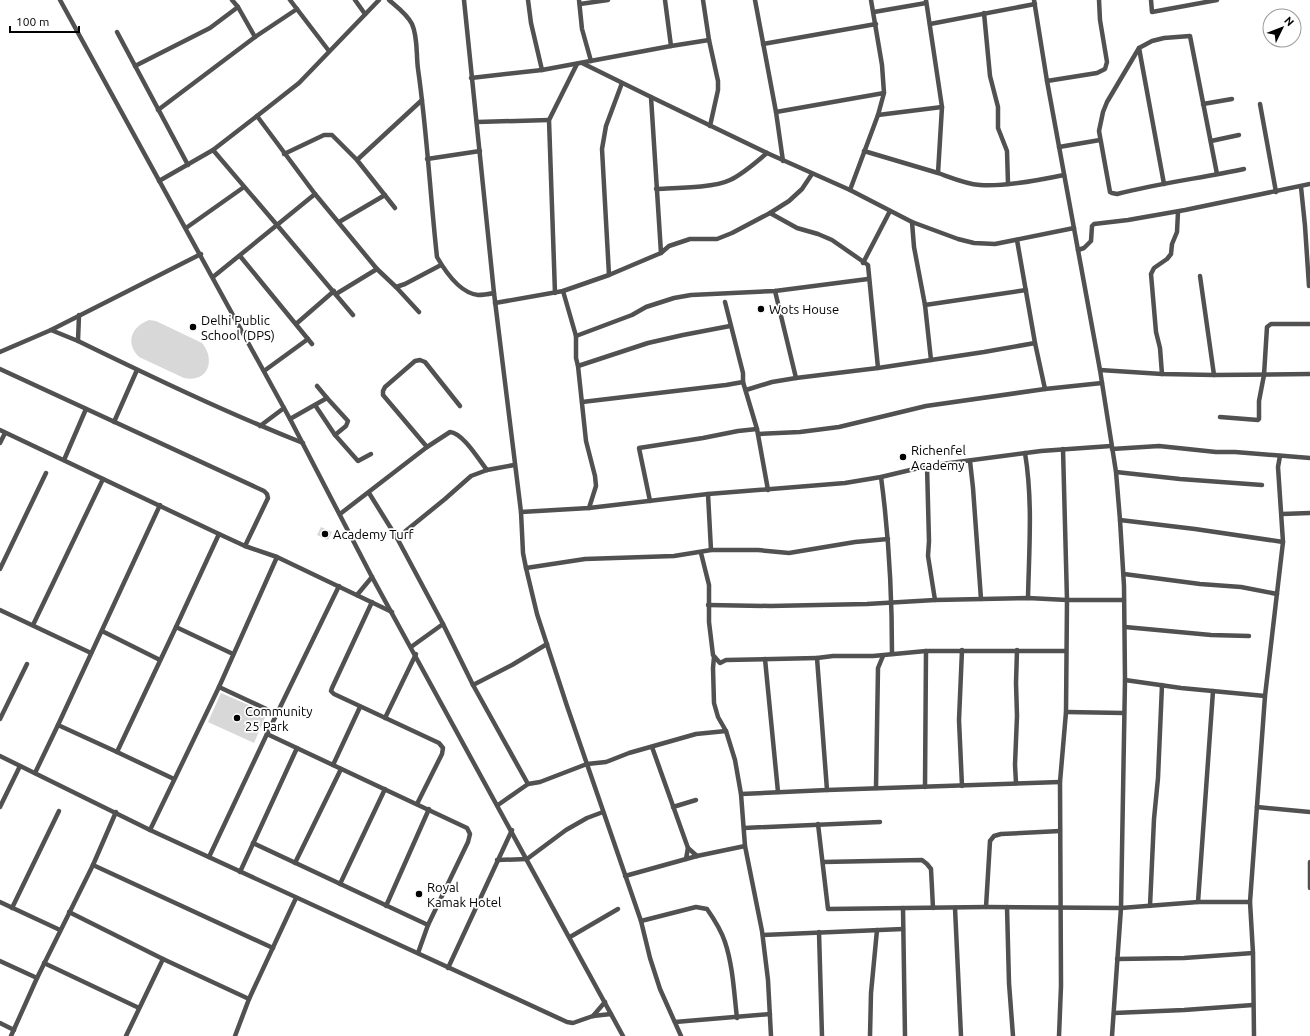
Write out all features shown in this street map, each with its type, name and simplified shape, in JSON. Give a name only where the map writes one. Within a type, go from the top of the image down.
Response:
[{"type":"street","points":[[60,0],[201,254],[303,443],[372,577],[416,654],[428,680],[512,830],[623,1036]]},
{"type":"street","points":[[232,0],[238,7],[255,38]]},
{"type":"street","points":[[290,0],[329,51]]},
{"type":"street","points":[[356,0],[365,14]]},
{"type":"street","points":[[160,182],[213,150],[299,83],[379,0]]},
{"type":"street","points":[[389,0],[409,18],[416,36],[417,60],[437,257],[441,265],[459,286],[468,292],[478,295],[494,293]]},
{"type":"street","points":[[464,0],[495,303],[521,512],[523,553],[526,568],[537,614],[641,921],[650,958],[660,989],[681,1036]]},
{"type":"street","points":[[528,0],[531,23],[542,70]]},
{"type":"street","points":[[591,61],[582,29],[580,2],[608,0]]},
{"type":"street","points":[[664,0],[671,46]]},
{"type":"street","points":[[703,0],[709,40],[718,81],[718,90],[710,126]]},
{"type":"street","points":[[755,0],[776,112],[783,161]]},
{"type":"street","points":[[850,190],[878,115],[884,93],[882,65],[871,0]]},
{"type":"street","points":[[1047,81],[1097,73],[1105,69],[1107,62],[1100,20],[1099,0]]},
{"type":"street","points":[[1151,0],[1152,12],[1217,0]]},
{"type":"street","points":[[874,12],[926,1],[942,107],[938,173]]},
{"type":"street","points":[[930,24],[1035,2],[1047,81],[1100,370],[1111,448],[1116,472],[1120,520],[1124,574],[1125,680],[1121,908],[1112,1036]]},
{"type":"street","points":[[135,66],[210,28],[238,7]]},
{"type":"street","points":[[158,110],[255,38],[297,9]]},
{"type":"street","points":[[984,13],[990,76],[998,107],[998,128],[1007,151],[1008,184]]},
{"type":"street","points":[[763,44],[876,24]]},
{"type":"street","points":[[116,32],[188,165]]},
{"type":"street","points":[[1217,174],[1190,36],[1164,38],[1152,41],[1139,48],[1103,112],[1099,131],[1109,188],[1112,193],[1117,194],[1244,169]]},
{"type":"street","points":[[471,78],[542,70],[709,40]]},
{"type":"street","points":[[1139,48],[1164,184]]},
{"type":"street","points":[[579,63],[783,161],[850,190],[912,222],[944,234],[974,243],[994,244],[1074,228]]},
{"type":"street","points":[[555,292],[549,120],[579,63]]},
{"type":"street","points":[[609,275],[602,149],[606,126],[622,83]]},
{"type":"street","points":[[776,112],[884,93]]},
{"type":"street","points":[[651,98],[661,253]]},
{"type":"street","points":[[1203,104],[1232,99]]},
{"type":"street","points":[[357,160],[422,100]]},
{"type":"street","points":[[1260,104],[1276,192]]},
{"type":"street","points":[[878,115],[942,107]]},
{"type":"street","points":[[257,116],[284,154],[338,222],[377,269],[419,312]]},
{"type":"street","points":[[476,122],[549,120]]},
{"type":"street","points":[[284,154],[324,135],[332,135],[357,160],[395,208]]},
{"type":"street","points":[[1210,141],[1239,135]]},
{"type":"street","points":[[1059,147],[1100,140]]},
{"type":"street","points":[[213,150],[354,315]]},
{"type":"street","points":[[427,159],[480,151]]},
{"type":"street","points":[[864,151],[938,173],[965,183],[980,185],[1028,182],[1064,175]]},
{"type":"street","points":[[656,190],[718,184],[729,181],[742,173],[767,153]]},
{"type":"street","points":[[495,303],[563,291],[609,275],[661,253],[669,246],[690,239],[717,239],[770,213],[795,197],[812,174]]},
{"type":"street","points":[[1078,250],[1084,248],[1091,241],[1091,230],[1094,224],[1178,212],[1302,187],[1310,184]]},
{"type":"street","points":[[186,228],[244,187]]},
{"type":"street","points":[[1302,187],[1308,225],[1309,286]]},
{"type":"street","points":[[213,277],[315,194]]},
{"type":"street","points":[[338,222],[385,195]]},
{"type":"street","points":[[864,263],[890,211]]},
{"type":"street","points":[[1162,374],[1160,348],[1156,332],[1151,274],[1154,268],[1167,259],[1170,254],[1172,244],[1178,232],[1178,212]]},
{"type":"street","points":[[770,213],[797,228],[832,240],[868,265],[868,279],[878,368]]},
{"type":"street","points":[[912,222],[914,247],[924,305],[931,360]]},
{"type":"street","points":[[1017,240],[1034,343],[1046,389]]},
{"type":"street","points":[[0,352],[51,330],[201,254]]},
{"type":"street","points":[[240,256],[312,344]]},
{"type":"street","points":[[396,287],[405,284],[441,265]]},
{"type":"street","points":[[296,324],[335,292],[377,269]]},
{"type":"street","points":[[1200,276],[1214,375]]},
{"type":"street","points":[[576,336],[632,315],[646,307],[674,298],[691,295],[775,291],[868,279]]},
{"type":"street","points":[[924,305],[1026,290]]},
{"type":"street","points":[[563,291],[576,336],[576,358],[586,441],[595,476],[596,486],[589,508]]},
{"type":"street","points":[[775,291],[796,378]]},
{"type":"street","points":[[725,302],[743,373],[743,382],[757,432],[768,490]]},
{"type":"street","points":[[78,341],[79,315]]},
{"type":"street","points":[[1220,417],[1258,420],[1259,401],[1264,375],[1267,327],[1271,324],[1310,324]]},
{"type":"street","points":[[578,366],[648,344],[730,326]]},
{"type":"street","points":[[51,330],[78,341],[137,370],[260,426],[303,443]]},
{"type":"street","points":[[264,371],[308,339]]},
{"type":"street","points":[[746,390],[772,382],[796,378],[878,368],[1034,343]]},
{"type":"street","points":[[427,447],[383,395],[385,387],[415,361],[420,360],[425,362],[460,406]]},
{"type":"street","points":[[0,369],[264,491],[268,498],[245,546]]},
{"type":"street","points":[[114,422],[137,370]]},
{"type":"street","points":[[1100,370],[1162,374],[1214,375],[1310,374]]},
{"type":"street","points":[[582,402],[743,382]]},
{"type":"street","points":[[650,501],[639,448],[738,431],[800,432],[839,427],[926,406],[1046,389],[1102,383]]},
{"type":"street","points":[[317,386],[348,421],[346,426],[335,435]]},
{"type":"street","points":[[290,419],[327,398]]},
{"type":"street","points":[[314,405],[335,435],[358,462],[371,454]]},
{"type":"street","points":[[260,426],[284,408]]},
{"type":"street","points":[[64,460],[86,409]]},
{"type":"street","points":[[0,443],[2,431],[219,534],[245,546],[277,557],[392,612]]},
{"type":"street","points":[[340,514],[427,447],[450,432],[466,444],[487,470]]},
{"type":"street","points":[[521,512],[589,508],[708,494],[845,483],[881,477],[927,466],[1063,449],[1159,446],[1216,452],[1235,452],[1310,458]]},
{"type":"street","points":[[1059,1036],[1061,986],[1060,782],[1066,712],[1066,600],[1063,449]]},
{"type":"street","points":[[1025,453],[1030,491],[1028,598]]},
{"type":"street","points":[[1254,1036],[1253,953],[1250,902],[1265,696],[1283,542],[1278,468],[1280,456]]},
{"type":"street","points":[[970,461],[981,599]]},
{"type":"street","points":[[397,538],[471,476],[487,470],[514,465]]},
{"type":"street","points":[[927,466],[930,541],[928,556],[935,600]]},
{"type":"street","points":[[1116,472],[1180,479],[1262,485]]},
{"type":"street","points":[[0,569],[46,473]]},
{"type":"street","points":[[881,477],[888,539],[892,603],[892,654]]},
{"type":"street","points":[[32,625],[103,479]]},
{"type":"street","points":[[369,493],[397,538],[443,624],[473,685],[528,784]]},
{"type":"street","points":[[708,494],[711,550]]},
{"type":"street","points":[[35,773],[160,505]]},
{"type":"street","points":[[1282,514],[1310,513]]},
{"type":"street","points":[[1120,520],[1195,528],[1283,542]]},
{"type":"street","points":[[117,752],[219,534]]},
{"type":"street","points":[[526,568],[585,559],[674,556],[701,553],[711,550],[758,550],[789,553],[855,542],[888,539]]},
{"type":"street","points":[[701,553],[709,586],[709,622],[714,657],[714,703],[718,717],[726,731],[735,760],[741,794],[745,846],[763,935],[768,980],[771,1036]]},
{"type":"street","points":[[150,830],[219,687],[277,557]]},
{"type":"street","points":[[1124,574],[1200,584],[1241,587],[1277,594]]},
{"type":"street","points":[[357,595],[372,577]]},
{"type":"street","points":[[209,857],[276,714],[339,586]]},
{"type":"street","points":[[708,606],[892,603],[935,600],[1028,598],[1066,600],[1124,600]]},
{"type":"street","points":[[372,602],[331,691],[360,707],[439,743],[443,748],[442,754],[417,804]]},
{"type":"street","points":[[0,610],[91,653]]},
{"type":"street","points":[[411,647],[443,624]]},
{"type":"street","points":[[176,627],[233,654]]},
{"type":"street","points":[[1125,627],[1211,635],[1249,636]]},
{"type":"street","points":[[102,631],[160,660]]},
{"type":"street","points":[[473,685],[512,665],[547,644]]},
{"type":"street","points":[[713,673],[720,663],[726,660],[817,658],[834,656],[883,656],[926,651],[962,650],[1065,651]]},
{"type":"street","points":[[962,650],[959,720],[962,786]]},
{"type":"street","points":[[1016,783],[1017,650]]},
{"type":"street","points":[[925,787],[926,651]]},
{"type":"street","points":[[385,718],[416,654]]},
{"type":"street","points":[[873,656],[878,668]]},
{"type":"street","points":[[876,788],[878,668],[883,656]]},
{"type":"street","points":[[714,657],[720,663]]},
{"type":"street","points":[[817,658],[827,790]]},
{"type":"street","points":[[765,659],[778,792]]},
{"type":"street","points":[[0,719],[27,664]]},
{"type":"street","points":[[1125,680],[1265,696]]},
{"type":"street","points":[[1150,906],[1162,685]]},
{"type":"street","points":[[219,687],[276,714]]},
{"type":"street","points":[[1198,902],[1213,691]]},
{"type":"street","points":[[333,765],[360,707]]},
{"type":"street","points":[[1066,712],[1124,713]]},
{"type":"street","points":[[58,725],[174,779]]},
{"type":"street","points":[[498,806],[528,784],[540,782],[587,764],[606,762],[629,753],[696,734],[726,731]]},
{"type":"street","points":[[267,734],[467,828],[470,834],[468,842],[428,925],[418,953]]},
{"type":"street","points":[[652,747],[688,848],[696,856]]},
{"type":"street","points":[[240,872],[297,748]]},
{"type":"street","points":[[0,756],[150,830],[567,1022],[573,1022],[593,1016],[612,1014]]},
{"type":"street","points":[[0,806],[20,766]]},
{"type":"street","points":[[295,863],[341,769]]},
{"type":"street","points":[[741,794],[1060,782]]},
{"type":"street","points":[[340,884],[385,789]]},
{"type":"street","points":[[673,807],[696,800]]},
{"type":"street","points":[[1257,807],[1310,812]]},
{"type":"street","points":[[386,906],[429,809]]},
{"type":"street","points":[[12,908],[59,811]]},
{"type":"street","points":[[11,1036],[44,963],[93,865],[116,812]]},
{"type":"street","points":[[497,860],[527,859],[566,830],[587,818],[604,812]]},
{"type":"street","points":[[744,828],[880,822]]},
{"type":"street","points":[[818,824],[828,909],[986,907],[1121,908],[1198,902],[1250,902]]},
{"type":"street","points":[[448,968],[512,830]]},
{"type":"street","points":[[986,907],[990,841],[994,836],[1001,834],[1060,831]]},
{"type":"street","points":[[253,843],[428,925]]},
{"type":"street","points":[[625,876],[696,856],[745,846]]},
{"type":"street","points":[[686,859],[688,848]]},
{"type":"street","points":[[823,862],[922,860],[931,870],[933,908]]},
{"type":"street","points":[[1310,862],[1310,888]]},
{"type":"street","points":[[93,865],[273,948]]},
{"type":"street","points":[[235,1036],[249,999],[296,898]]},
{"type":"street","points":[[0,902],[60,930]]},
{"type":"street","points":[[641,921],[696,907],[707,909],[716,921],[725,941],[730,962],[737,1018]]},
{"type":"street","points":[[1007,907],[1012,1036]]},
{"type":"street","points":[[903,908],[904,1036]]},
{"type":"street","points":[[955,908],[961,1036]]},
{"type":"street","points":[[570,937],[618,909]]},
{"type":"street","points":[[69,912],[163,959],[249,999]]},
{"type":"street","points":[[763,935],[903,929]]},
{"type":"street","points":[[870,1036],[871,993],[877,930]]},
{"type":"street","points":[[819,932],[822,1036]]},
{"type":"street","points":[[1117,959],[1184,958],[1253,953]]},
{"type":"street","points":[[126,1036],[163,959]]},
{"type":"street","points":[[0,961],[37,978]]},
{"type":"street","points":[[44,963],[139,1008]]},
{"type":"street","points":[[593,1016],[605,1002]]},
{"type":"street","points":[[1114,1012],[1184,1010],[1253,1005]]},
{"type":"street","points":[[675,1022],[737,1018],[770,1014]]},
{"type":"street","points":[[0,1023],[14,1030]]},
{"type":"shaded area","points":[[149,320],[156,321],[202,343],[206,350],[209,363],[204,374],[192,379],[184,378],[139,357],[132,346],[132,336],[138,327]]},
{"type":"shaded area","name":"Academy Turf","points":[[321,527],[332,532],[328,540],[317,535]]},
{"type":"shaded area","name":"Community 25 Park","points":[[221,693],[267,713],[254,743],[208,722]]},
{"type":"place","name":"Wots House","points":[[761,309]]},
{"type":"place","name":"Delhi Public School (DPS)","points":[[193,327]]},
{"type":"place","name":"Richenfel Academy","points":[[903,457]]},
{"type":"place","name":"Academy Turf","points":[[325,534]]},
{"type":"place","name":"Community 25 Park","points":[[237,718]]},
{"type":"place","name":"Royal Kamak Hotel","points":[[419,894]]}]
